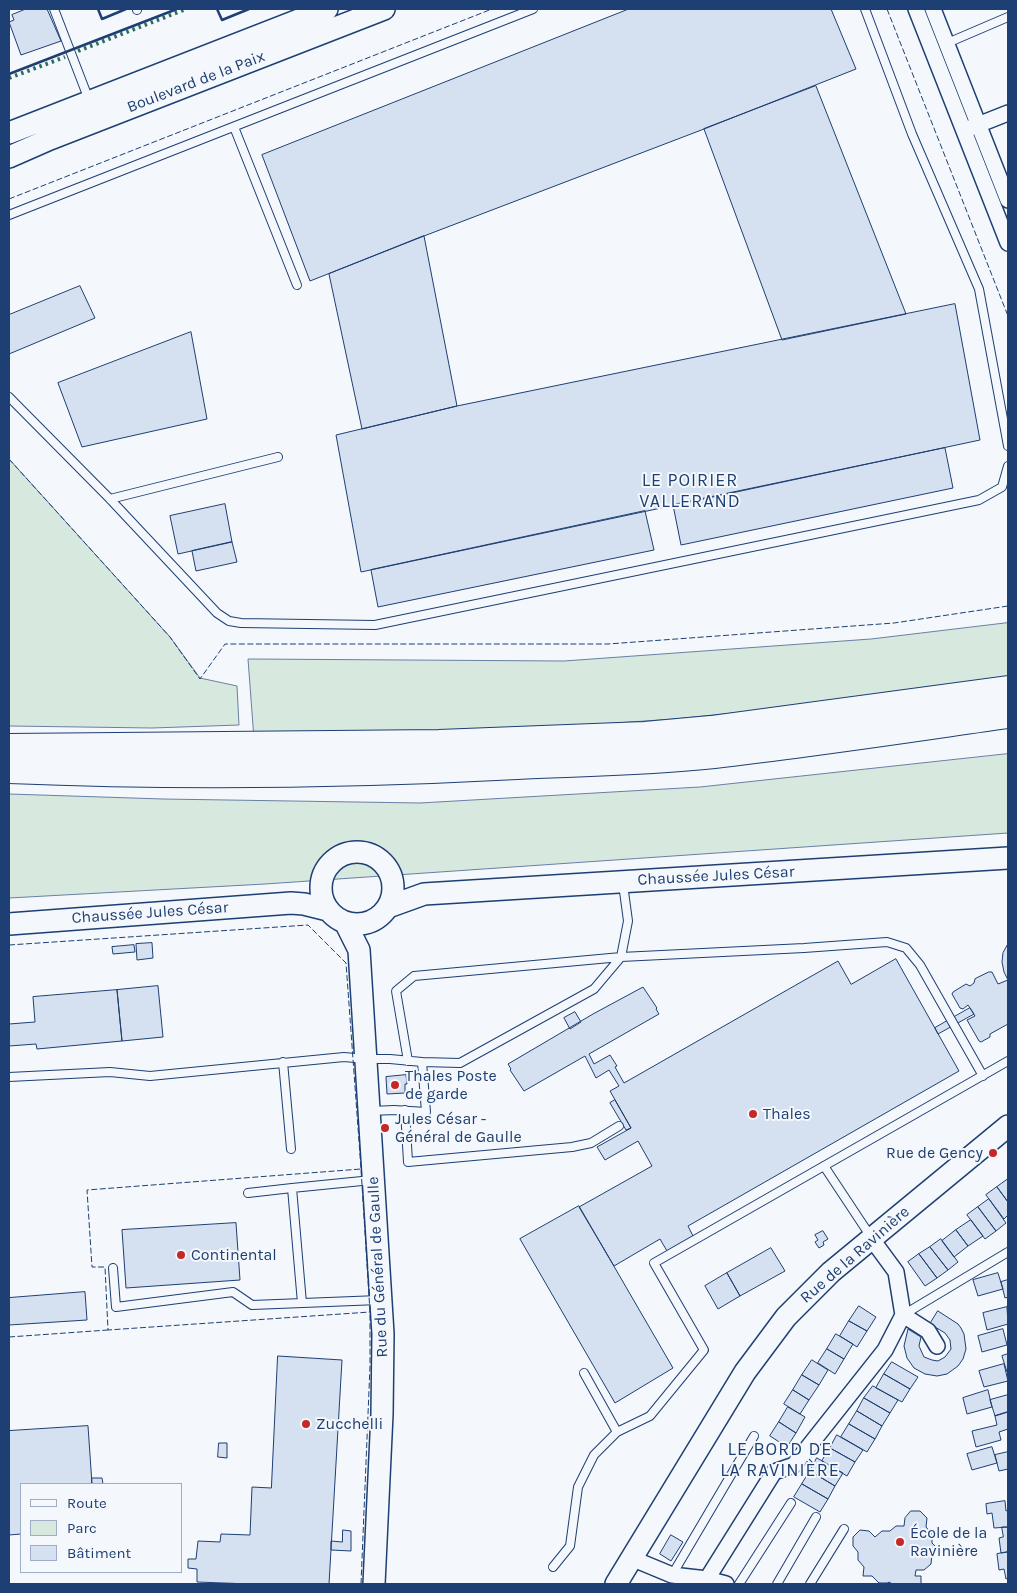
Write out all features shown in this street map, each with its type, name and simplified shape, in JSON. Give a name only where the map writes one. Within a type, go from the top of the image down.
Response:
[{"type":"highway","points":[[9,748],[420,744],[645,736],[711,730],[1008,690]]},
{"type":"highway","points":[[9,769],[181,774],[295,773],[464,768],[648,759],[712,754],[1008,714]]},
{"type":"main road","name":"Boulevard de la Paix","points":[[9,133],[327,9]]},
{"type":"main road","name":"Boulevard de la Paix","points":[[9,157],[50,139],[384,9]]},
{"type":"main road","points":[[391,876],[392,892],[380,914],[358,924],[337,916],[321,893],[321,884],[327,869],[334,860],[355,852],[368,854],[379,860],[391,876],[413,890],[424,894]]},
{"type":"main road","name":"Chaussée Jules César","points":[[380,914],[424,894],[1008,858]]},
{"type":"main road","name":"Chaussée Jules César","points":[[291,903],[321,884]]},
{"type":"main road","name":"Chaussée Jules César","points":[[9,924],[291,903],[304,904],[337,916]]},
{"type":"main road","name":"Rue du Général de Gaulle","points":[[359,950],[380,914]]},
{"type":"main road","name":"Rue du Général de Gaulle","points":[[337,916],[359,950],[381,1300],[384,1379],[374,1584]]},
{"type":"main road","name":"Rue de la Ravinière","points":[[616,1584],[757,1354],[786,1317],[812,1290],[871,1238],[1008,1126]]},
{"type":"street","points":[[916,9],[1008,244]]},
{"type":"street","points":[[933,9],[1008,200]]},
{"type":"street","points":[[963,130],[1008,113]]},
{"type":"street","points":[[707,1579],[774,1472],[794,1465],[885,1350],[903,1315],[896,1272],[871,1238]]},
{"type":"street","points":[[903,1315],[928,1331],[937,1346]]},
{"type":"street","points":[[632,1558],[669,1579],[707,1579],[726,1584]]},
{"type":"lane","points":[[54,9],[90,101]]},
{"type":"lane","points":[[9,215],[533,9]]},
{"type":"lane","points":[[865,9],[912,134],[979,289],[1008,446]]},
{"type":"lane","points":[[931,48],[1008,17]]},
{"type":"lane","points":[[234,127],[297,285]]},
{"type":"lane","points":[[9,397],[110,499],[217,613],[229,621],[241,623],[375,625],[979,500],[1002,487],[1008,466]]},
{"type":"lane","points":[[110,499],[278,457]]},
{"type":"lane","points":[[9,1077],[110,1072],[150,1076],[344,1056],[366,1059],[390,1058],[422,1062],[460,1063],[594,989],[622,956],[628,921],[622,882]]},
{"type":"lane","points":[[408,1061],[396,991],[414,976],[622,956],[804,948],[887,942],[906,948],[920,965],[983,1076]]},
{"type":"lane","points":[[283,1062],[291,1149]]},
{"type":"lane","points":[[369,1111],[406,1110],[426,1112],[422,1062]]},
{"type":"lane","points":[[553,1566],[570,1546],[578,1487],[594,1455],[617,1432],[650,1416],[704,1350],[654,1263],[1008,1062]]},
{"type":"lane","points":[[406,1110],[408,1162],[572,1147],[591,1143],[619,1126]]},
{"type":"lane","points":[[824,1166],[871,1238]]},
{"type":"lane","points":[[248,1193],[374,1180]]},
{"type":"lane","points":[[292,1188],[302,1303]]},
{"type":"lane","points":[[903,1315],[1008,1252]]},
{"type":"lane","points":[[113,1268],[116,1307],[233,1292],[252,1305],[381,1300]]},
{"type":"lane","points":[[584,1373],[617,1432]]},
{"type":"lane","points":[[669,1579],[754,1436]]},
{"type":"lane","points":[[739,1584],[791,1503]]},
{"type":"lane","points":[[777,1584],[816,1517]]},
{"type":"lane","points":[[810,1584],[844,1529]]},
{"type":"green space","points":[[9,459],[170,637],[200,678],[237,686],[239,725],[152,728],[9,726]]},
{"type":"green space","points":[[1008,623],[1008,677],[891,697],[674,719],[527,729],[254,739],[248,659],[564,661],[871,639]]},
{"type":"green space","points":[[1008,754],[1008,833],[265,884],[9,898],[9,794],[163,799],[420,803],[700,787]]},
{"type":"building","points":[[26,9],[47,9],[61,41],[21,55],[9,22],[14,20],[12,15]]},
{"type":"building","points":[[629,9],[831,9],[856,69],[310,281],[262,155]]},
{"type":"building","points":[[816,86],[906,314],[782,340],[704,129]]},
{"type":"building","points":[[424,236],[457,406],[362,429],[329,274]]},
{"type":"building","points":[[80,286],[95,318],[9,354],[9,315]]},
{"type":"building","points":[[955,304],[980,440],[361,572],[336,435],[457,406]]},
{"type":"building","points":[[191,332],[207,419],[82,447],[58,383]]},
{"type":"building","points":[[945,448],[953,488],[681,545],[673,505]]},
{"type":"building","points":[[225,504],[232,542],[178,554],[170,516]]},
{"type":"building","points":[[645,511],[654,550],[378,607],[371,570]]},
{"type":"building","points":[[232,542],[237,562],[196,571],[192,551]]},
{"type":"building","points":[[152,943],[153,958],[137,960],[136,944]]},
{"type":"building","points":[[1008,944],[1008,980],[1002,962],[1003,953]]},
{"type":"building","points":[[134,945],[135,952],[113,954],[112,947]]},
{"type":"building","name":"Thales","points":[[896,959],[959,1071],[688,1226],[693,1236],[667,1251],[660,1239],[614,1266],[579,1207],[652,1166],[638,1141],[605,1160],[597,1147],[631,1128],[610,1091],[619,1086],[609,1070],[596,1078],[585,1056],[524,1091],[508,1064],[643,987],[659,1014],[589,1054],[594,1064],[610,1055],[624,1083],[838,961],[851,984]]},
{"type":"building","points":[[992,972],[998,984],[1008,980],[1008,1024],[990,1034],[990,1037],[981,1042],[967,1020],[975,1016],[968,1005],[963,1009],[960,1008],[952,994],[966,984],[970,986],[974,983],[975,979]]},
{"type":"building","points":[[158,986],[163,1037],[122,1041],[117,990]]},
{"type":"building","points":[[117,990],[122,1041],[37,1049],[36,1044],[9,1046],[9,1024],[35,1022],[33,997]]},
{"type":"building","points":[[970,1008],[974,1014],[938,1034],[935,1028]]},
{"type":"building","points":[[575,1012],[581,1022],[570,1029],[564,1018]]},
{"type":"building","name":"Thales Poste de garde","points":[[406,1075],[405,1093],[387,1094],[386,1077]]},
{"type":"building","points":[[615,1100],[631,1128],[626,1130],[610,1103]]},
{"type":"building","points":[[1008,1179],[1008,1202],[997,1187]]},
{"type":"building","points":[[997,1187],[1008,1202],[1008,1215],[1004,1219],[986,1195]]},
{"type":"building","points":[[989,1199],[1006,1223],[996,1231],[978,1207]]},
{"type":"building","points":[[579,1206],[673,1368],[615,1403],[520,1239]]},
{"type":"building","points":[[978,1207],[996,1231],[985,1239],[967,1215]]},
{"type":"building","points":[[971,1220],[983,1236],[968,1246],[956,1230]]},
{"type":"building","name":"Continental","points":[[236,1223],[240,1280],[126,1288],[122,1230]]},
{"type":"building","points":[[956,1230],[968,1246],[954,1257],[942,1241]]},
{"type":"building","points":[[823,1231],[828,1239],[819,1248],[815,1242],[818,1240],[815,1235]]},
{"type":"building","points":[[941,1239],[958,1262],[948,1270],[930,1247]]},
{"type":"building","points":[[930,1247],[948,1270],[937,1278],[919,1254]]},
{"type":"building","points":[[771,1248],[785,1271],[740,1296],[727,1273]]},
{"type":"building","points":[[919,1254],[937,1278],[925,1286],[908,1262]]},
{"type":"building","points":[[727,1273],[740,1296],[718,1309],[705,1286]]},
{"type":"building","points":[[998,1273],[1003,1289],[978,1296],[973,1280]]},
{"type":"building","points":[[1008,1280],[1008,1297],[1005,1298],[1001,1282]]},
{"type":"building","points":[[85,1292],[87,1320],[9,1325],[9,1298]]},
{"type":"building","points":[[859,1306],[876,1317],[867,1331],[849,1321]]},
{"type":"building","points":[[1007,1307],[1008,1324],[987,1330],[983,1313]]},
{"type":"building","points":[[938,1311],[961,1328],[964,1334],[966,1349],[963,1359],[958,1366],[947,1374],[937,1376],[925,1374],[914,1368],[907,1358],[904,1346],[908,1329],[921,1337],[919,1346],[924,1357],[938,1361],[945,1357],[951,1349],[950,1340],[945,1333],[930,1324]]},
{"type":"building","points":[[849,1321],[867,1331],[857,1347],[840,1336]]},
{"type":"building","points":[[1003,1329],[1007,1345],[982,1352],[978,1336]]},
{"type":"building","points":[[836,1334],[853,1344],[844,1359],[827,1349]]},
{"type":"building","points":[[827,1349],[844,1359],[835,1374],[818,1363]]},
{"type":"building","points":[[1008,1354],[1008,1371],[1007,1372],[1002,1356]]},
{"type":"building","name":"Zucchelli","points":[[278,1356],[342,1360],[329,1584],[197,1582],[197,1569],[188,1568],[188,1559],[196,1559],[198,1541],[220,1542],[221,1534],[250,1535],[252,1487],[271,1488]]},
{"type":"building","points":[[812,1360],[828,1370],[819,1385],[802,1375]]},
{"type":"building","points":[[892,1362],[918,1377],[910,1389],[884,1374]]},
{"type":"building","points":[[1004,1364],[1008,1381],[984,1387],[979,1371]]},
{"type":"building","points":[[884,1374],[910,1389],[902,1402],[876,1388]]},
{"type":"building","points":[[802,1375],[819,1385],[809,1400],[793,1390]]},
{"type":"building","points":[[873,1386],[898,1400],[890,1413],[864,1398]]},
{"type":"building","points":[[793,1390],[809,1400],[800,1414],[784,1404]]},
{"type":"building","points":[[988,1390],[992,1407],[967,1414],[963,1398]]},
{"type":"building","points":[[1008,1395],[1008,1412],[995,1416],[990,1400]]},
{"type":"building","points":[[864,1398],[890,1413],[882,1426],[857,1411]]},
{"type":"building","points":[[788,1407],[805,1417],[796,1433],[779,1422]]},
{"type":"building","points":[[857,1411],[882,1426],[875,1439],[849,1424]]},
{"type":"building","points":[[1008,1412],[1008,1429],[999,1432],[1001,1440],[976,1447],[972,1431],[997,1425],[995,1416]]},
{"type":"building","points":[[779,1422],[796,1433],[787,1447],[770,1436]]},
{"type":"building","points":[[849,1424],[875,1439],[867,1452],[841,1437]]},
{"type":"building","points":[[88,1426],[92,1483],[20,1483],[20,1534],[9,1535],[9,1431]]},
{"type":"building","points":[[837,1435],[863,1450],[855,1462],[830,1448]]},
{"type":"building","points":[[219,1443],[227,1443],[227,1458],[218,1457]]},
{"type":"building","points":[[992,1447],[997,1463],[972,1470],[967,1454]]},
{"type":"building","points":[[830,1448],[855,1462],[847,1476],[822,1461]]},
{"type":"building","points":[[1008,1452],[1008,1469],[999,1471],[995,1455]]},
{"type":"building","points":[[817,1458],[843,1473],[835,1486],[810,1471]]},
{"type":"building","points":[[810,1471],[835,1486],[828,1499],[802,1484]]},
{"type":"building","points":[[92,1478],[102,1478],[103,1483],[92,1483]]},
{"type":"building","points":[[802,1484],[828,1499],[820,1512],[794,1497]]},
{"type":"building","points":[[1005,1501],[1006,1511],[1008,1510],[1008,1527],[994,1528],[992,1513],[987,1514],[986,1504]]},
{"type":"building","points":[[911,1511],[920,1511],[927,1518],[926,1527],[932,1534],[932,1543],[938,1549],[932,1554],[931,1564],[924,1570],[916,1570],[915,1576],[921,1576],[921,1584],[879,1583],[872,1576],[863,1576],[864,1567],[858,1560],[858,1552],[853,1546],[853,1537],[860,1530],[869,1531],[875,1537],[882,1531],[890,1531],[896,1526],[904,1526],[905,1518]]},
{"type":"building","points":[[1002,1527],[1008,1527],[1008,1552],[1001,1553],[999,1538],[1003,1537]]},
{"type":"building","points":[[343,1530],[351,1531],[351,1551],[331,1550],[331,1541],[342,1542]]},
{"type":"building","points":[[671,1535],[683,1542],[671,1561],[660,1554]]},
{"type":"building","points":[[1008,1552],[1008,1578],[1006,1579],[1004,1569],[999,1570],[997,1554]]},
{"type":"hedge","points":[[78,51],[186,9]]},
{"type":"hedge","points":[[9,78],[65,57]]},
{"type":"fence","points":[[9,199],[492,9]]},
{"type":"fence","points":[[887,9],[1008,316]]},
{"type":"fence","points":[[9,459],[170,637],[200,679],[225,644],[608,644],[894,623],[1008,606]]},
{"type":"fence","points":[[9,945],[308,925],[346,963],[361,1169]]},
{"type":"fence","points":[[361,1584],[370,1366],[370,1312],[361,1169],[87,1190],[92,1267],[105,1267],[108,1330],[370,1312]]},
{"type":"fence","points":[[9,1337],[108,1330],[108,1328]]},
{"type":"wall","points":[[98,9],[102,19],[126,9]]},
{"type":"wall","points":[[9,74],[177,9]]},
{"type":"wall","points":[[217,9],[222,20],[249,9]]},
{"type":"place","name":"Thales Poste de garde","points":[[395,1085]]},
{"type":"place","name":"Thales","points":[[753,1114]]},
{"type":"place","name":"Jules César - Général de Gaulle","points":[[385,1128]]},
{"type":"place","name":"Rue de Gency","points":[[993,1153]]},
{"type":"place","name":"Continental","points":[[181,1255]]},
{"type":"place","name":"Zucchelli","points":[[306,1424]]},
{"type":"place","name":"École de la Ravinière","points":[[900,1542]]},
{"type":"district","name":"LE POIRIER VALLERAND","points":[[690,491]]},
{"type":"district","name":"LE BORD DE LA RAVINIÈRE","points":[[780,1460]]}]
